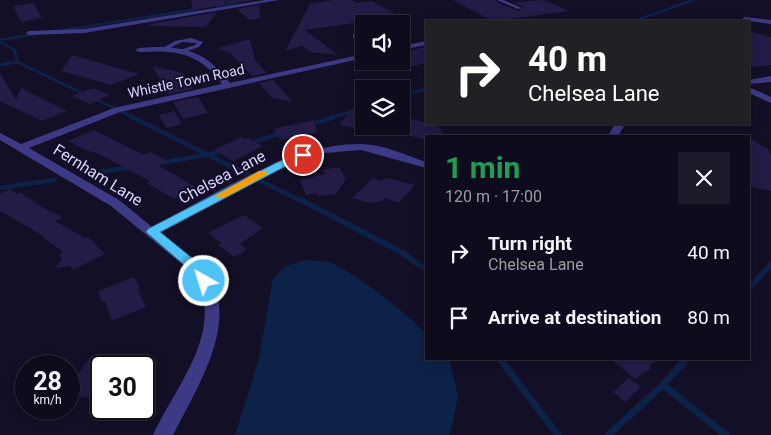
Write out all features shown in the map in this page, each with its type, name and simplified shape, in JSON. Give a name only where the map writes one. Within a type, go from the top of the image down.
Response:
[{"type":"street","points":[[29,33],[77,32],[276,0]]},
{"type":"street","points":[[745,19],[771,22]]},
{"type":"street","points":[[410,46],[425,43]]},
{"type":"street","points":[[139,50],[164,49],[182,51],[202,58],[210,63],[228,86]]},
{"type":"street","name":"Whistle Town Road","points":[[20,148],[117,110],[355,58]]},
{"type":"street","points":[[750,82],[771,79]]},
{"type":"street","points":[[761,81],[771,86]]},
{"type":"street","points":[[750,90],[771,100]]},
{"type":"street","name":"Fernham Lane","points":[[0,136],[115,203],[193,266],[204,281],[211,300],[210,335],[193,379],[163,435]]},
{"type":"street","name":"Chelsea Lane","points":[[152,232],[280,165],[303,155],[324,150],[361,147],[425,164]]},
{"type":"lane","points":[[499,0],[520,8]]},
{"type":"lane","points":[[164,49],[172,43],[184,40],[200,42],[197,46],[182,51]]},
{"type":"water","points":[[305,260],[328,262],[337,266],[364,282],[419,326],[425,333],[425,360],[449,360],[458,396],[450,435],[235,435],[259,358],[273,278],[286,266]]},
{"type":"building","points":[[191,0],[253,0],[230,4],[226,1],[223,5],[193,10]]},
{"type":"building","points":[[334,0],[351,0],[357,3],[371,1],[394,13],[392,15],[355,15],[355,23],[305,30],[338,55],[310,52],[302,46],[285,51],[310,4]]},
{"type":"building","points":[[453,0],[495,0],[518,11],[524,7],[513,2],[544,0],[569,11],[500,20],[490,20]]},
{"type":"building","points":[[33,3],[42,18],[21,22],[13,6]]},
{"type":"building","points":[[259,5],[260,18],[250,20],[237,9]]},
{"type":"building","points":[[217,12],[206,27],[151,26],[150,24]]},
{"type":"building","points":[[750,31],[771,37],[771,65],[750,67]]},
{"type":"building","points":[[250,39],[255,60],[267,73],[252,76],[231,54],[218,48]]},
{"type":"building","points":[[425,47],[425,63],[410,67],[410,50]]},
{"type":"building","points":[[72,55],[139,74],[111,85],[61,71]]},
{"type":"building","points":[[152,66],[183,73],[193,89],[169,94]]},
{"type":"building","points":[[0,73],[16,100],[21,88],[67,111],[42,121],[0,101]]},
{"type":"building","points":[[273,80],[293,102],[272,98],[259,83]]},
{"type":"building","points":[[93,88],[110,95],[89,104],[72,96]]},
{"type":"building","points":[[198,97],[208,113],[183,119],[173,102]]},
{"type":"building","points":[[355,106],[355,128],[339,125]]},
{"type":"building","points":[[174,111],[182,124],[166,128],[159,115]]},
{"type":"building","points":[[410,119],[425,122],[425,125],[437,125],[445,135],[425,135],[425,140],[408,135],[410,135]]},
{"type":"building","points":[[314,120],[317,132],[296,137],[280,140],[273,129]]},
{"type":"building","points":[[94,130],[143,155],[150,152],[168,161],[159,166],[196,187],[174,199],[147,183],[150,181],[97,153],[88,151],[68,141]]},
{"type":"building","points":[[241,137],[248,138],[263,146],[233,161],[214,150]]},
{"type":"building","points":[[750,139],[768,149],[771,156],[771,191],[750,186]]},
{"type":"building","points":[[339,167],[346,179],[336,194],[318,196],[317,193],[306,195],[300,180],[325,174],[323,170]]},
{"type":"building","points":[[373,178],[380,181],[386,178],[415,185],[398,203],[385,198],[382,201],[370,203],[352,198]]},
{"type":"building","points":[[10,189],[17,194],[20,192],[47,210],[63,217],[55,221],[85,238],[88,237],[105,254],[73,270],[70,266],[55,268],[62,259],[59,255],[63,252],[35,231],[0,211],[0,194]]},
{"type":"building","points":[[244,215],[263,228],[240,244],[247,250],[234,257],[218,245],[221,243],[208,233]]},
{"type":"building","points":[[134,277],[146,307],[112,321],[105,301],[102,302],[98,291]]},
{"type":"building","points":[[90,358],[90,398],[80,397],[80,371]]},
{"type":"building","points":[[612,360],[658,360],[649,366],[651,368],[635,379]]},
{"type":"building","points":[[629,378],[641,387],[625,402],[613,392]]},
{"type":"waterway","points":[[637,20],[693,0]]},
{"type":"waterway","points":[[217,6],[236,3]]},
{"type":"waterway","points":[[56,31],[198,9]]},
{"type":"waterway","points":[[0,40],[35,34]]},
{"type":"waterway","points":[[0,42],[15,51]]},
{"type":"waterway","points":[[15,51],[17,62]]},
{"type":"waterway","points":[[0,65],[17,62]]},
{"type":"waterway","points":[[17,62],[135,118]]},
{"type":"waterway","points":[[410,93],[425,89]]},
{"type":"waterway","points":[[330,118],[355,110]]},
{"type":"waterway","points":[[132,117],[207,154]]},
{"type":"waterway","points":[[309,125],[334,117]]},
{"type":"waterway","points":[[250,143],[282,133]]},
{"type":"waterway","points":[[207,154],[225,151]]},
{"type":"waterway","points":[[162,163],[207,154]]},
{"type":"waterway","points":[[207,154],[301,201]]},
{"type":"waterway","points":[[87,174],[131,167]]},
{"type":"waterway","points":[[0,188],[54,180]]},
{"type":"waterway","points":[[299,199],[403,253],[425,269]]},
{"type":"waterway","points":[[750,288],[771,264]]},
{"type":"waterway","points":[[501,360],[558,435]]},
{"type":"waterway","points":[[663,385],[685,360]]},
{"type":"waterway","points":[[608,435],[663,385]]},
{"type":"waterway","points":[[663,385],[726,435]]},
{"type":"slow traffic","points":[[220,196],[263,174]]},
{"type":"route","points":[[204,281],[193,266],[152,232],[280,165],[303,155]]}]
